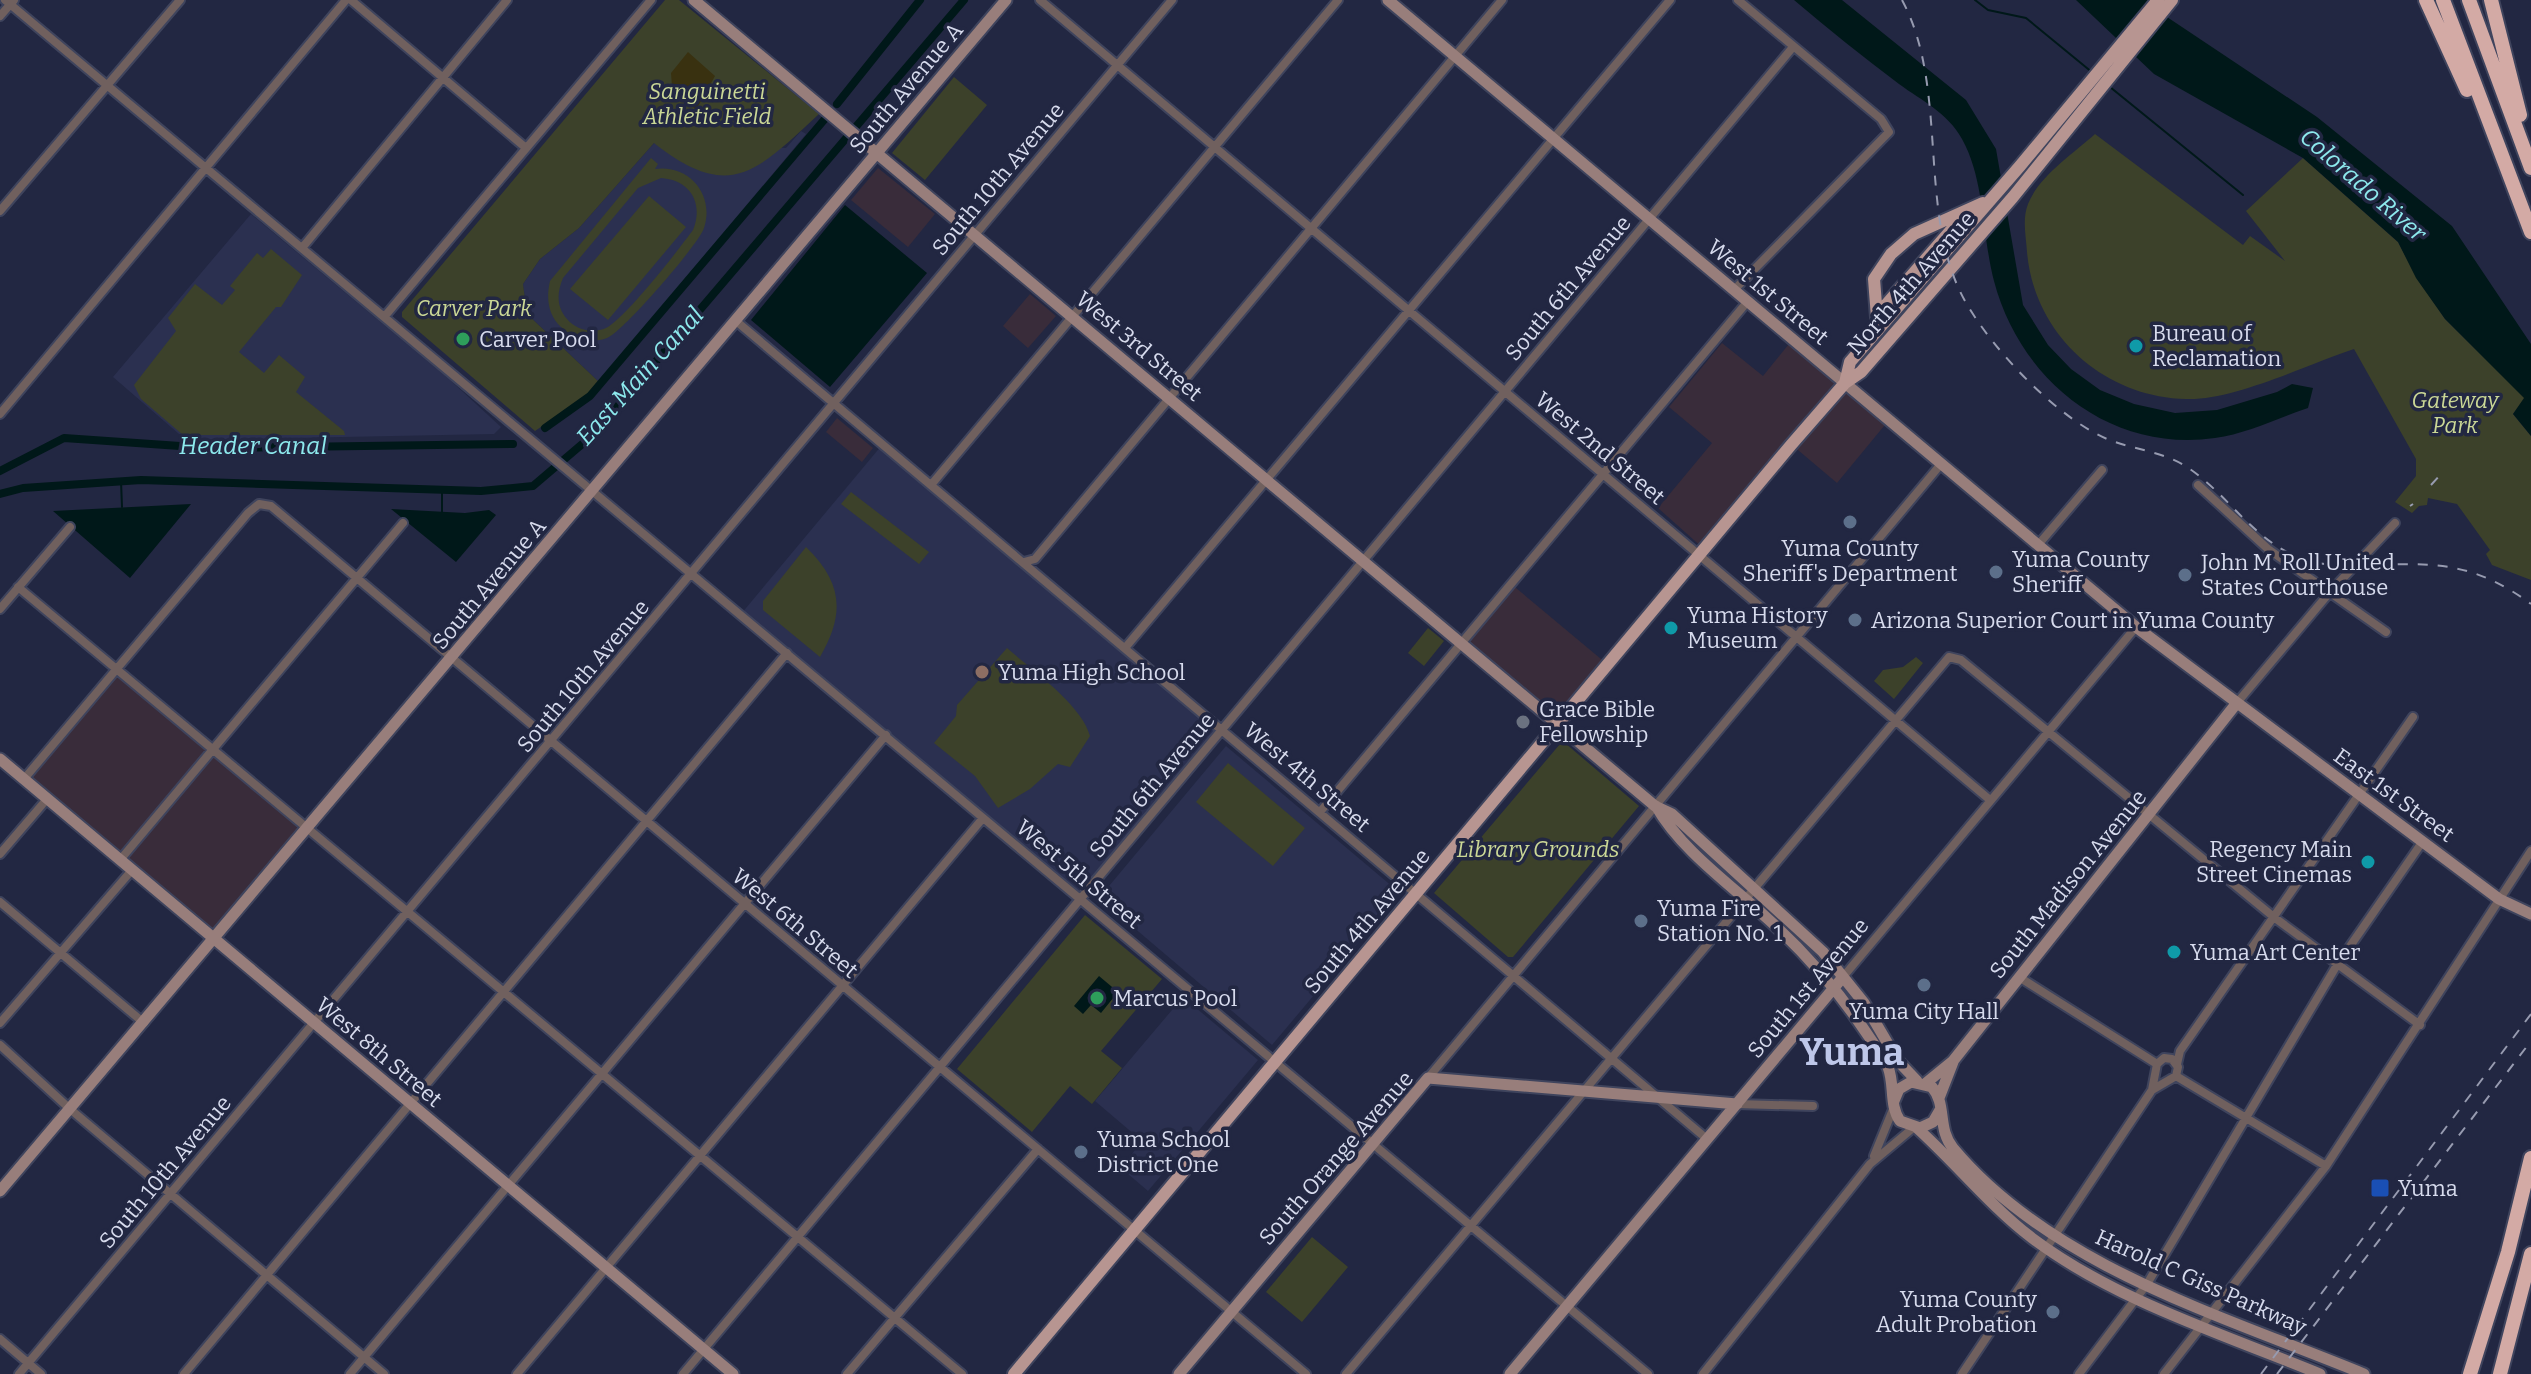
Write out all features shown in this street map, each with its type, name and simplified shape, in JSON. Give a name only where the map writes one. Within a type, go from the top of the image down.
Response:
[{"type":"highway","points":[[2426,0],[2531,232]]},
{"type":"highway","points":[[2443,0],[2516,196]]},
{"type":"highway","points":[[2469,0],[2531,168]]},
{"type":"highway","points":[[2491,0],[2531,158]]},
{"type":"highway","points":[[2470,1374],[2508,1252],[2531,1158]]},
{"type":"highway","points":[[2500,1374],[2531,1254]]},
{"type":"main road","name":"West 3rd Street","points":[[694,0],[1558,723]]},
{"type":"main road","name":"South Avenue A","points":[[0,1191],[1006,0]]},
{"type":"main road","name":"West 1st Street","points":[[1388,0],[2136,627],[2236,704]]},
{"type":"main road","points":[[2142,28],[2158,0]]},
{"type":"main road","points":[[2142,28],[2172,0]]},
{"type":"main road","name":"North 4th Avenue","points":[[1845,383],[1850,362],[1976,210],[2077,106],[2142,28]]},
{"type":"main road","name":"North 4th Avenue","points":[[1845,383],[1861,372],[2013,197],[2077,106]]},
{"type":"main road","points":[[1878,330],[1874,279],[1891,254],[1914,234],[1976,210]]},
{"type":"main road","points":[[1878,314],[1976,210]]},
{"type":"main road","name":"South 4th Avenue","points":[[1014,1374],[1845,383]]},
{"type":"main road","name":"East 1st Street","points":[[2236,704],[2499,899],[2531,914]]},
{"type":"main road","name":"South Madison Avenue","points":[[1922,1082],[1953,1061],[2236,704]]},
{"type":"main road","points":[[1558,723],[1655,806],[1672,814],[1806,934],[1839,982],[1888,1067],[1900,1121],[1915,1128],[1933,1122],[1953,1061]]},
{"type":"main road","name":"West 8th Street","points":[[0,759],[733,1374]]},
{"type":"main road","points":[[1655,806],[1663,819],[1710,869],[1864,1003],[1898,1061],[1940,1103]]},
{"type":"main road","name":"South 1st Avenue","points":[[1510,1374],[1839,982]]},
{"type":"main road","name":"South Orange Avenue","points":[[1179,1374],[1428,1078],[1737,1104]]},
{"type":"main road","points":[[1894,1104],[1899,1089],[1922,1082]]},
{"type":"main road","name":"Harold C Giss Parkway","points":[[1940,1103],[1942,1128],[1952,1146],[2010,1203],[2053,1235],[2102,1264],[2364,1374]]},
{"type":"main road","name":"Harold C Giss Parkway","points":[[1915,1128],[1981,1195],[2045,1247],[2137,1298],[2317,1373]]},
{"type":"street","points":[[0,211],[180,0]]},
{"type":"street","points":[[0,414],[348,0],[526,148]]},
{"type":"street","points":[[302,248],[507,0]]},
{"type":"street","points":[[385,316],[651,0]]},
{"type":"street","name":"West 2nd Street","points":[[1040,0],[1990,800]]},
{"type":"street","name":"South 10th Avenue","points":[[19,1374],[1172,0]]},
{"type":"street","points":[[931,485],[1338,0]]},
{"type":"street","points":[[1024,562],[1035,559],[1502,0]]},
{"type":"street","points":[[1125,648],[1670,0]]},
{"type":"street","points":[[1734,290],[1889,132],[1881,119],[1738,0]]},
{"type":"street","points":[[0,16],[10,1]]},
{"type":"street","name":"West 5th Street","points":[[10,1],[1648,1374]]},
{"type":"street","name":"South 6th Avenue","points":[[683,1374],[1793,47]]},
{"type":"street","points":[[1320,812],[1748,301]]},
{"type":"street","name":"West 4th Street","points":[[736,321],[1612,1055],[1707,1139]]},
{"type":"street","points":[[1428,1078],[1941,464]]},
{"type":"street","points":[[2038,545],[2102,470]]},
{"type":"street","points":[[2198,485],[2268,549],[2386,632]]},
{"type":"street","name":"West 6th Street","points":[[117,667],[259,504],[271,506],[1306,1374]]},
{"type":"street","points":[[120,860],[403,523]]},
{"type":"street","points":[[2236,704],[2330,592],[2395,523]]},
{"type":"street","points":[[0,609],[70,527]]},
{"type":"street","points":[[18,587],[962,1374]]},
{"type":"street","name":"South 1st Avenue","points":[[1839,982],[2136,627]]},
{"type":"street","points":[[184,1374],[787,653]]},
{"type":"street","points":[[1346,1374],[1744,897],[1949,657],[1961,660],[2275,918],[2420,1025]]},
{"type":"street","points":[[24,779],[117,667]]},
{"type":"street","points":[[2176,1076],[2180,1051],[2413,717]]},
{"type":"street","points":[[350,1374],[886,735]]},
{"type":"street","points":[[0,854],[47,799]]},
{"type":"street","points":[[517,1374],[983,818]]},
{"type":"street","points":[[2079,1374],[2147,1284],[2337,965],[2423,841]]},
{"type":"street","points":[[2164,1374],[2326,1166],[2531,851]]},
{"type":"street","points":[[2518,872],[2531,862]]},
{"type":"street","points":[[0,1023],[132,870]]},
{"type":"street","points":[[0,902],[144,1023]]},
{"type":"street","points":[[2019,977],[2157,1064]]},
{"type":"street","points":[[0,1045],[70,1109],[384,1374]]},
{"type":"street","points":[[2157,1064],[2180,1051]]},
{"type":"street","points":[[2167,1058],[2177,1064]]},
{"type":"street","points":[[1962,1374],[2152,1090],[2157,1064]]},
{"type":"street","points":[[2157,1074],[2165,1081]]},
{"type":"street","points":[[2176,1076],[2326,1166]]},
{"type":"street","points":[[2152,1090],[2176,1076]]},
{"type":"street","name":"South Orange Avenue","points":[[1737,1104],[1813,1106]]},
{"type":"street","points":[[1870,1164],[1894,1104]]},
{"type":"street","points":[[1703,1374],[1870,1164],[1915,1128]]},
{"type":"street","points":[[847,1374],[1038,1149]]},
{"type":"street","points":[[0,1339],[41,1374]]},
{"type":"shaded area","points":[[801,131],[806,134],[599,382],[527,314],[523,284],[540,259],[579,228],[654,143],[786,148]]},
{"type":"shaded area","points":[[878,168],[935,214],[908,247],[851,200]]},
{"type":"shaded area","points":[[251,214],[449,379],[501,427],[494,434],[186,440],[113,377]]},
{"type":"shaded area","points":[[1030,294],[1056,316],[1028,348],[1003,326]]},
{"type":"shaded area","points":[[1793,339],[1889,420],[1837,483],[1792,445],[1704,549],[1658,508],[1712,443],[1669,407],[1722,343],[1763,376]]},
{"type":"shaded area","points":[[837,418],[873,448],[862,462],[826,432]]},
{"type":"shaded area","name":"Yuma High School","points":[[882,445],[1222,729],[1080,899],[741,614]]},
{"type":"shaded area","points":[[1510,583],[1607,664],[1558,723],[1462,642]]},
{"type":"shaded area","points":[[117,667],[309,828],[214,939],[24,779]]},
{"type":"shaded area","points":[[1226,746],[1400,893],[1272,1045],[1099,898]]},
{"type":"shaded area","points":[[1183,997],[1258,1060],[1148,1191],[1121,1168],[1142,1141],[1095,1101]]},
{"type":"green space","name":"Carver Park","points":[[665,0],[679,0],[819,114],[778,151],[742,172],[724,175],[704,172],[681,162],[654,143],[579,228],[540,259],[523,284],[527,314],[599,382],[588,395],[535,431],[402,317],[402,312]]},
{"type":"green space","points":[[954,77],[987,105],[925,180],[892,153]]},
{"type":"green space","name":"Gateway Park","points":[[2095,134],[2243,245],[2250,236],[2285,261],[2246,211],[2303,158],[2398,242],[2417,278],[2445,319],[2525,398],[2513,414],[2531,436],[2531,580],[2492,565],[2486,554],[2490,550],[2457,504],[2428,498],[2427,505],[2419,506],[2412,513],[2395,502],[2416,476],[2416,459],[2354,349],[2248,388],[2186,399],[2127,387],[2078,356],[2058,334],[2032,282],[2025,216],[2040,184]]},
{"type":"green space","points":[[651,158],[658,164],[655,169],[679,171],[696,184],[706,204],[704,228],[699,237],[643,305],[607,338],[582,339],[561,327],[549,306],[550,281]],"holes":[[[661,178],[680,183],[692,195],[697,211],[693,230],[615,322],[596,331],[575,326],[563,314],[559,304],[563,278],[638,188]]]},
{"type":"green space","points":[[649,196],[686,227],[608,320],[570,289]]},
{"type":"green space","points":[[271,249],[302,275],[281,307],[276,307],[239,352],[264,373],[279,355],[305,377],[296,392],[345,435],[183,435],[141,399],[134,385],[176,331],[168,318],[195,284],[222,305],[235,290],[230,286],[257,253],[263,258]]},
{"type":"green space","points":[[851,492],[929,552],[919,564],[841,504]]},
{"type":"green space","points":[[806,547],[827,573],[836,599],[834,627],[820,657],[763,610],[763,601]]},
{"type":"green space","points":[[1428,628],[1444,641],[1424,666],[1408,653]]},
{"type":"green space","points":[[1007,648],[1067,700],[1090,736],[1070,767],[1058,764],[1030,789],[998,808],[975,776],[934,743],[956,716],[957,705]]},
{"type":"green space","points":[[1916,657],[1923,663],[1894,699],[1874,681],[1883,670],[1903,667]]},
{"type":"green space","name":"Library Grounds","points":[[1565,743],[1639,806],[1513,957],[1508,957],[1434,893],[1560,744]]},
{"type":"green space","points":[[1228,763],[1305,828],[1273,866],[1196,802]]},
{"type":"green space","points":[[1085,915],[1162,979],[1101,1051],[1122,1068],[1092,1104],[1070,1086],[1032,1132],[957,1069]]},
{"type":"green space","points":[[1312,1237],[1348,1267],[1302,1322],[1266,1292]]},
{"type":"sand","points":[[688,52],[715,76],[696,110],[672,86],[671,73]]},
{"type":"water","points":[[1794,0],[1842,0],[1966,100],[1996,149],[2023,305],[2048,345],[2071,369],[2100,390],[2134,404],[2175,413],[2217,410],[2277,392],[2292,384],[2313,388],[2308,408],[2227,436],[2176,440],[2140,434],[2106,421],[2075,402],[2048,378],[2025,349],[2007,317],[1990,264],[1975,172],[1956,130],[1934,108],[1872,64]]},
{"type":"water","name":"Colorado River","points":[[2076,0],[2148,0],[2167,17],[2317,117],[2452,226],[2531,344],[2531,436],[2513,414],[2524,398],[2445,319],[2416,278],[2398,242],[2303,158],[2154,74]]},
{"type":"water","points":[[845,205],[927,273],[830,387],[751,320]]},
{"type":"water","points":[[191,504],[130,578],[53,511]]},
{"type":"water","points":[[391,509],[465,513],[489,510],[496,515],[456,562]]},
{"type":"water","name":"Marcus Pool","points":[[1099,976],[1118,992],[1101,1013],[1091,1005],[1083,1014],[1074,1006]]},
{"type":"waterway","name":"Header Canal","points":[[837,104],[920,0]]},
{"type":"waterway","name":"East Main Canal","points":[[0,494],[23,488],[141,480],[481,491],[533,486],[594,434],[964,0]]},
{"type":"waterway","points":[[1975,0],[1988,10],[2026,18],[2093,73]]},
{"type":"waterway","points":[[2110,87],[2243,195]]},
{"type":"waterway","name":"Header Canal","points":[[545,428],[590,396],[824,120]]},
{"type":"waterway","name":"Header Canal","points":[[0,471],[64,438],[209,448],[513,444]]},
{"type":"waterway","points":[[121,481],[122,507]]},
{"type":"waterway","points":[[442,489],[442,512]]},
{"type":"railway","points":[[1902,0],[1916,35],[1925,72],[1936,191],[1950,266],[1977,320],[2027,380],[2087,429],[2107,439],[2168,457],[2187,467],[2260,533],[2292,554],[2336,565],[2420,564],[2458,569],[2493,581],[2531,604]]},
{"type":"railway","points":[[2431,485],[2441,474]]},
{"type":"railway","points":[[2261,1374],[2531,1014]]},
{"type":"railway","points":[[2277,1374],[2531,1041]]},
{"type":"place","name":"Carver Pool","points":[[463,339]]},
{"type":"place","name":"Bureau of Reclamation","points":[[2136,346]]},
{"type":"place","name":"Yuma County Sheriff's Department","points":[[1850,522]]},
{"type":"place","name":"Yuma County Sheriff","points":[[1996,572]]},
{"type":"place","name":"John M. Roll United States Courthouse","points":[[2185,575]]},
{"type":"place","name":"Arizona Superior Court in Yuma County","points":[[1855,620]]},
{"type":"place","name":"Yuma History Museum","points":[[1671,628]]},
{"type":"place","name":"Yuma High School","points":[[982,672]]},
{"type":"place","name":"Grace Bible Fellowship","points":[[1523,722]]},
{"type":"place","name":"Regency Main Street Cinemas","points":[[2368,862]]},
{"type":"place","name":"Yuma Fire Station No. 1","points":[[1641,921]]},
{"type":"place","name":"Yuma Art Center","points":[[2174,952]]},
{"type":"place","name":"Yuma City Hall","points":[[1924,985]]},
{"type":"place","name":"Marcus Pool","points":[[1097,998]]},
{"type":"place","name":"Yuma School District One","points":[[1081,1152]]},
{"type":"place","name":"Yuma","points":[[2380,1188]]},
{"type":"place","name":"Yuma County Adult Probation","points":[[2053,1312]]},
{"type":"district","name":"Yuma","points":[[1852,1052]]},
{"type":"park label","name":"Sanguinetti Athletic Field","points":[[707,104]]}]
